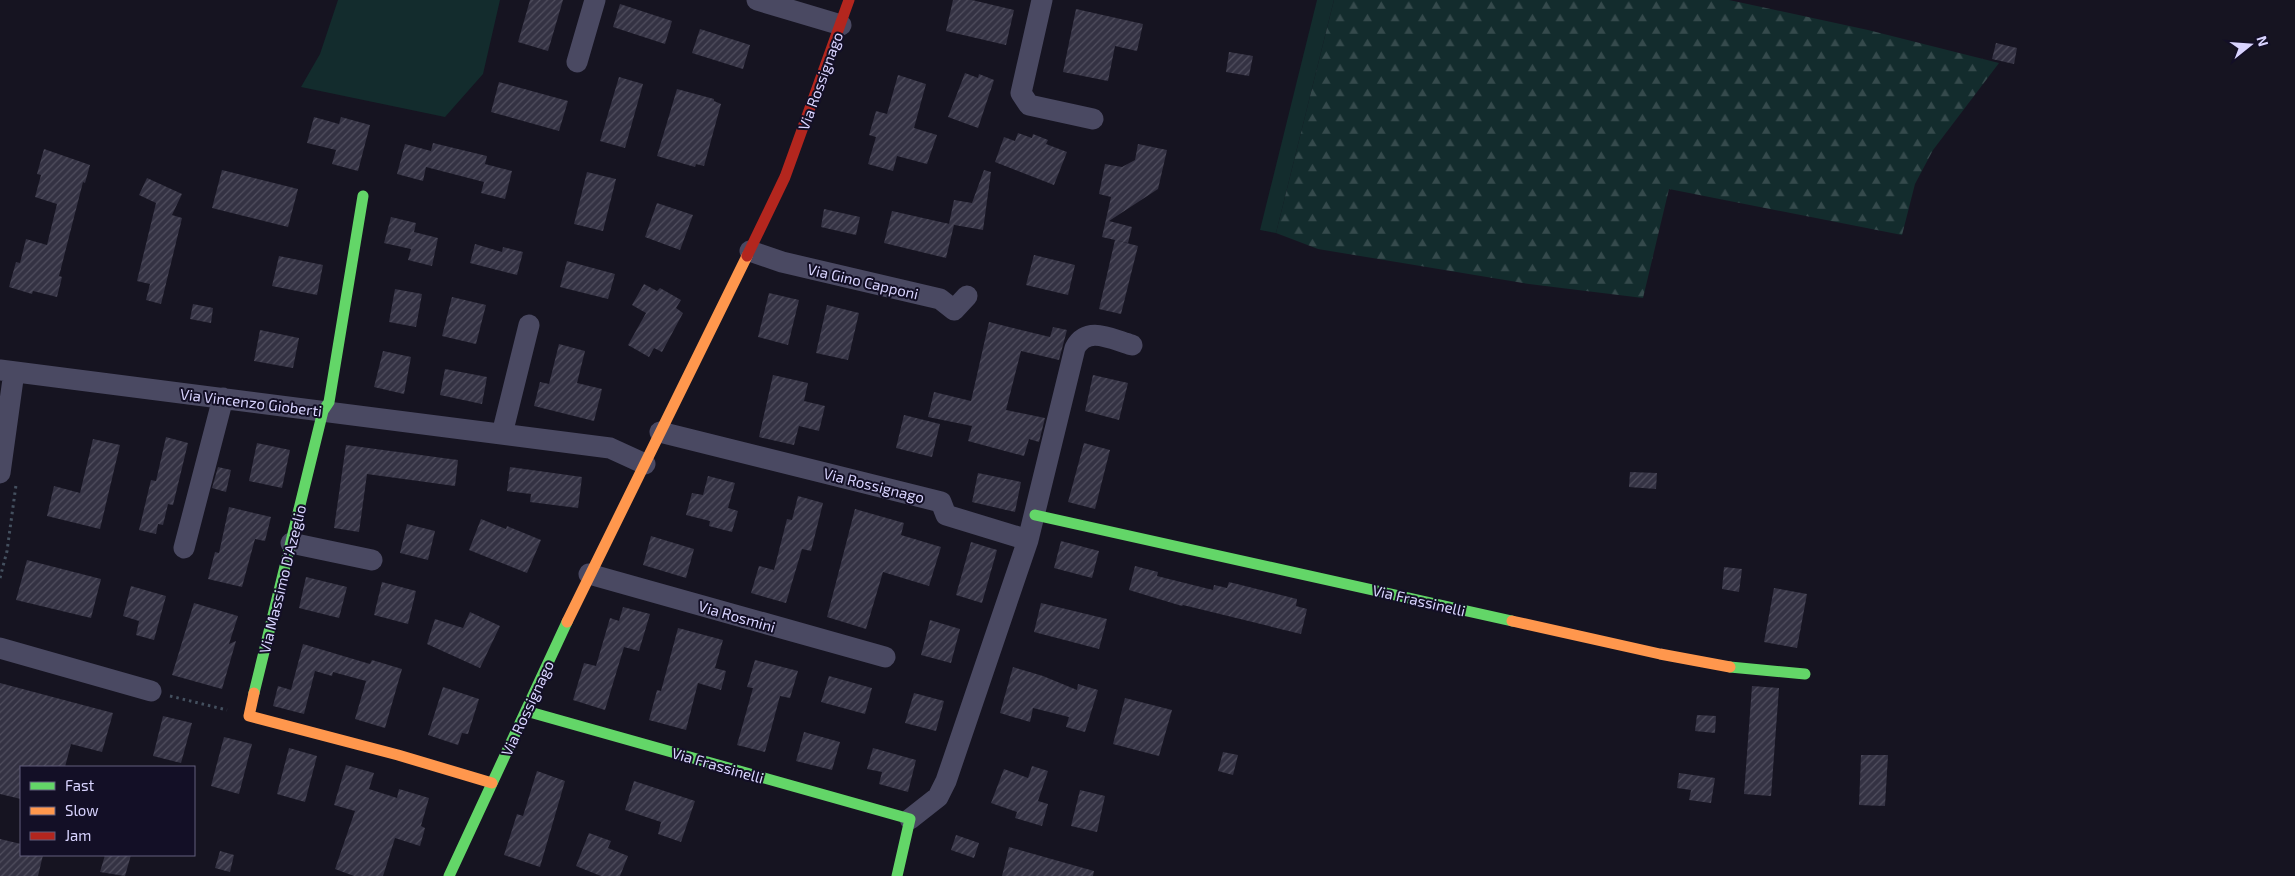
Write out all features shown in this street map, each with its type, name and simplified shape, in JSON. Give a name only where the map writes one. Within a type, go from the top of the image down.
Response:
[{"type":"street","points":[[577,62],[595,0]]},
{"type":"street","points":[[757,0],[841,25]]},
{"type":"street","name":"Via Rossignago","points":[[449,876],[589,574],[785,177],[849,0]]},
{"type":"street","points":[[1042,0],[1021,93],[1029,105],[1092,119]]},
{"type":"street","name":"Via Massimo D'Azeglio","points":[[249,716],[323,411],[330,402],[363,196]]},
{"type":"street","name":"Via Gino Capponi","points":[[750,251],[782,262],[940,299],[954,310],[967,296]]},
{"type":"street","points":[[502,434],[529,325]]},
{"type":"street","points":[[897,876],[910,819],[938,797],[946,780],[1028,540],[1075,348],[1080,339],[1088,335],[1132,345]]},
{"type":"street","points":[[7,371],[8,476]]},
{"type":"street","name":"Via Vincenzo Gioberti","points":[[7,371],[610,448],[644,464]]},
{"type":"street","points":[[184,548],[223,398]]},
{"type":"street","name":"Via Rossignago","points":[[660,432],[941,502],[946,515],[1028,540]]},
{"type":"street","name":"Via Frassinelli","points":[[1035,514],[1660,654],[1744,669],[1805,674]]},
{"type":"street","points":[[291,543],[372,560]]},
{"type":"street","name":"Via Rosmini","points":[[589,574],[885,657]]},
{"type":"street","points":[[0,648],[151,691]]},
{"type":"street","name":"Via Frassinelli","points":[[526,711],[910,819]]},
{"type":"street","points":[[249,716],[398,755],[492,783]]},
{"type":"path","points":[[0,578],[7,551],[8,476]]},
{"type":"path","points":[[151,691],[249,716]]},
{"type":"green space","points":[[338,0],[500,0],[483,74],[445,117],[301,87],[320,54]]},
{"type":"green space","points":[[1317,0],[1334,0],[1276,233],[1260,230]]},
{"type":"green space","points":[[1334,0],[1729,0],[1868,30],[1999,63],[1933,150],[1915,184],[1902,235],[1669,189],[1643,298],[1529,284],[1318,249],[1276,233]]},
{"type":"building","points":[[530,0],[563,0],[548,51],[518,42]]},
{"type":"building","points":[[953,0],[972,0],[1014,10],[1006,45],[946,31]]},
{"type":"building","points":[[620,4],[672,21],[665,44],[613,27]]},
{"type":"building","points":[[1076,9],[1143,24],[1137,51],[1115,46],[1108,81],[1063,72]]},
{"type":"building","points":[[700,29],[750,45],[743,69],[692,53]]},
{"type":"building","points":[[1996,43],[2017,48],[2014,64],[1992,59]]},
{"type":"building","points":[[1229,52],[1253,56],[1249,76],[1226,72]]},
{"type":"building","points":[[965,73],[978,78],[979,74],[994,80],[978,128],[948,117]]},
{"type":"building","points":[[898,75],[926,84],[914,128],[937,135],[927,164],[897,156],[893,171],[868,164],[876,137],[869,135],[876,111],[887,114]]},
{"type":"building","points":[[619,77],[643,84],[625,148],[600,141]]},
{"type":"building","points":[[499,82],[568,101],[559,131],[491,112]]},
{"type":"building","points":[[677,89],[714,99],[714,101],[721,104],[704,166],[696,164],[695,167],[657,156]]},
{"type":"building","points":[[314,117],[339,124],[341,117],[370,125],[358,171],[332,164],[336,150],[307,143]]},
{"type":"building","points":[[1018,133],[1032,138],[1033,134],[1048,140],[1046,144],[1067,152],[1054,185],[995,162],[1004,137],[1015,141]]},
{"type":"building","points":[[433,143],[487,156],[485,164],[512,171],[505,199],[481,193],[484,182],[426,167],[423,181],[397,174],[405,144],[431,151]]},
{"type":"building","points":[[1138,144],[1167,150],[1158,189],[1109,221],[1132,227],[1128,243],[1102,237],[1111,197],[1099,194],[1105,164],[1122,167],[1135,160]]},
{"type":"building","points":[[44,149],[90,165],[85,183],[83,182],[59,276],[62,277],[57,297],[33,291],[32,294],[9,287],[16,262],[20,263],[26,239],[47,245],[57,204],[35,197],[41,175],[37,174]]},
{"type":"building","points":[[222,170],[298,189],[288,227],[212,208]]},
{"type":"building","points":[[984,170],[991,172],[983,230],[949,224],[954,200],[972,203]]},
{"type":"building","points":[[587,172],[616,179],[603,231],[574,224]]},
{"type":"building","points":[[147,178],[182,194],[172,215],[182,218],[161,304],[146,300],[150,284],[137,281],[156,203],[139,195]]},
{"type":"building","points":[[657,203],[693,215],[680,250],[645,237]]},
{"type":"building","points":[[824,209],[860,217],[856,235],[821,227]]},
{"type":"building","points":[[892,211],[954,225],[946,258],[884,243]]},
{"type":"building","points":[[391,217],[416,223],[414,232],[438,238],[432,266],[408,260],[411,249],[384,243]]},
{"type":"building","points":[[1115,240],[1138,246],[1121,314],[1099,309]]},
{"type":"building","points":[[475,244],[502,252],[503,247],[523,252],[517,275],[470,263]]},
{"type":"building","points":[[1034,255],[1075,265],[1068,295],[1026,285]]},
{"type":"building","points":[[279,256],[323,265],[317,295],[272,286]]},
{"type":"building","points":[[567,261],[615,274],[608,299],[560,287]]},
{"type":"building","points":[[644,284],[657,291],[660,288],[681,300],[676,308],[683,313],[662,352],[654,348],[649,357],[628,345],[646,313],[632,305]]},
{"type":"building","points":[[395,289],[422,294],[416,327],[389,322]]},
{"type":"building","points":[[769,293],[799,300],[788,345],[758,337]]},
{"type":"building","points":[[452,297],[486,305],[476,344],[442,336]]},
{"type":"building","points":[[193,304],[213,308],[211,323],[190,319]]},
{"type":"building","points":[[827,305],[859,313],[848,360],[816,353]]},
{"type":"building","points":[[989,322],[1050,337],[1053,327],[1067,330],[1059,360],[1021,351],[1006,410],[1045,418],[1039,442],[1029,439],[1024,456],[968,441],[972,426],[928,417],[934,392],[971,401]]},
{"type":"building","points":[[260,330],[299,338],[293,368],[254,361]]},
{"type":"building","points":[[559,344],[585,351],[577,383],[602,389],[594,421],[534,406],[540,382],[549,384]]},
{"type":"building","points":[[383,351],[411,357],[404,394],[374,387]]},
{"type":"building","points":[[445,369],[487,377],[482,404],[440,395]]},
{"type":"building","points":[[773,375],[808,383],[804,401],[825,406],[819,431],[799,426],[794,445],[759,437]]},
{"type":"building","points":[[1093,375],[1128,383],[1119,420],[1085,411]]},
{"type":"building","points":[[904,415],[940,424],[932,457],[896,448]]},
{"type":"building","points":[[166,437],[188,443],[173,505],[168,504],[163,525],[158,524],[156,534],[139,530],[151,480],[156,481]]},
{"type":"building","points":[[93,439],[120,445],[100,529],[47,516],[54,486],[80,493]]},
{"type":"building","points":[[257,443],[290,450],[282,488],[249,481]]},
{"type":"building","points":[[1084,443],[1110,450],[1095,509],[1068,502]]},
{"type":"building","points":[[346,445],[458,460],[455,486],[367,474],[359,532],[334,528]]},
{"type":"building","points":[[218,467],[231,470],[226,492],[212,488]]},
{"type":"building","points":[[510,467],[582,477],[578,508],[530,502],[531,494],[507,491]]},
{"type":"building","points":[[1630,472],[1657,473],[1656,489],[1629,487]]},
{"type":"building","points":[[978,473],[1021,482],[1015,512],[972,502]]},
{"type":"building","points":[[708,476],[735,483],[728,508],[738,511],[732,532],[709,526],[710,521],[686,515],[692,493],[703,495]]},
{"type":"building","points":[[798,496],[823,503],[811,551],[802,549],[786,603],[751,593],[759,566],[774,570],[787,519],[792,520]]},
{"type":"building","points":[[229,507],[271,517],[265,541],[255,539],[242,587],[208,579],[215,552],[219,553]]},
{"type":"building","points":[[855,509],[904,523],[901,535],[941,547],[929,586],[883,572],[866,629],[827,617]]},
{"type":"building","points":[[481,519],[506,529],[507,526],[541,540],[527,573],[469,550]]},
{"type":"building","points":[[407,524],[435,531],[428,560],[400,553]]},
{"type":"building","points":[[651,536],[694,549],[686,578],[643,565]]},
{"type":"building","points":[[1061,541],[1099,551],[1092,578],[1054,568]]},
{"type":"building","points":[[971,542],[997,550],[982,603],[956,595]]},
{"type":"building","points":[[27,560],[101,579],[91,618],[16,600]]},
{"type":"building","points":[[1135,566],[1158,572],[1157,576],[1213,590],[1214,585],[1227,588],[1229,582],[1297,599],[1296,606],[1307,609],[1301,634],[1182,606],[1129,590]]},
{"type":"building","points":[[1724,567],[1742,569],[1739,592],[1722,589]]},
{"type":"building","points":[[306,577],[347,587],[339,618],[299,608]]},
{"type":"building","points":[[382,582],[416,591],[408,624],[374,615]]},
{"type":"building","points":[[131,586],[166,596],[154,640],[136,635],[139,621],[123,616]]},
{"type":"building","points":[[1774,588],[1807,594],[1797,648],[1764,642]]},
{"type":"building","points":[[194,603],[238,616],[229,644],[236,641],[222,689],[172,675]]},
{"type":"building","points":[[1041,603],[1107,619],[1099,649],[1034,632]]},
{"type":"building","points":[[623,607],[650,614],[639,651],[624,647],[605,710],[573,700],[584,663],[596,666],[610,618],[619,621]]},
{"type":"building","points":[[470,612],[500,626],[480,668],[427,644],[435,619],[463,628]]},
{"type":"building","points":[[930,620],[960,629],[951,663],[921,655]]},
{"type":"building","points":[[678,628],[723,640],[715,668],[726,671],[721,690],[698,683],[686,730],[649,720],[657,690],[661,691]]},
{"type":"building","points":[[303,644],[370,664],[372,660],[402,669],[385,728],[355,719],[366,681],[333,672],[332,676],[315,671],[304,714],[273,706],[278,686],[291,690]]},
{"type":"building","points":[[755,660],[798,671],[790,698],[780,696],[765,752],[737,745],[753,688],[747,687]]},
{"type":"building","points":[[1013,667],[1043,676],[1077,690],[1078,684],[1098,690],[1085,732],[1066,727],[1069,717],[1033,708],[1030,722],[1000,713]]},
{"type":"building","points":[[829,676],[872,688],[865,714],[821,702]]},
{"type":"building","points":[[0,683],[113,713],[102,752],[71,744],[65,766],[20,766],[20,799],[0,794]]},
{"type":"building","points":[[1752,686],[1779,688],[1771,796],[1744,794]]},
{"type":"building","points":[[443,687],[479,699],[468,734],[462,733],[458,745],[428,735]]},
{"type":"building","points":[[914,693],[944,701],[936,731],[905,723]]},
{"type":"building","points":[[1125,698],[1172,710],[1159,756],[1113,744]]},
{"type":"building","points":[[1697,715],[1716,716],[1715,733],[1695,731]]},
{"type":"building","points":[[163,716],[192,723],[181,763],[153,756]]},
{"type":"building","points":[[804,732],[840,742],[832,770],[796,761]]},
{"type":"building","points":[[224,737],[252,744],[239,794],[211,786]]},
{"type":"building","points":[[289,748],[317,756],[305,802],[277,794]]},
{"type":"building","points":[[873,748],[916,760],[908,792],[879,784],[882,772],[867,769]]},
{"type":"building","points":[[1223,752],[1238,755],[1233,775],[1218,771]]},
{"type":"building","points":[[1861,755],[1888,755],[1885,806],[1859,805]]},
{"type":"building","points":[[346,765],[374,773],[369,789],[397,798],[399,789],[429,798],[421,826],[425,828],[420,846],[395,838],[383,876],[354,876],[335,869],[355,811],[334,805]]},
{"type":"building","points":[[1032,766],[1048,771],[1038,801],[1048,804],[1042,826],[1015,818],[1017,812],[991,803],[1004,769],[1028,778]]},
{"type":"building","points":[[537,771],[565,781],[540,867],[504,855],[517,814],[523,816]]},
{"type":"building","points":[[1679,773],[1715,778],[1711,803],[1689,800],[1691,790],[1677,788]]},
{"type":"building","points":[[634,781],[695,801],[681,842],[658,834],[661,822],[625,810]]},
{"type":"building","points":[[1080,790],[1105,796],[1097,832],[1071,826]]},
{"type":"building","points":[[589,833],[611,841],[608,848],[628,856],[620,876],[601,876],[576,866]]},
{"type":"building","points":[[956,835],[979,843],[974,858],[951,850]]},
{"type":"building","points":[[0,839],[20,844],[20,856],[43,856],[38,876],[0,876]]},
{"type":"building","points":[[1009,847],[1094,871],[1093,876],[1002,876]]},
{"type":"building","points":[[220,851],[234,855],[230,872],[215,868]]},
{"type":"building","points":[[105,856],[131,856],[125,876],[100,872]]},
{"type":"traffic: fast","points":[[254,693],[323,411],[329,402],[363,196]]},
{"type":"traffic: fast","points":[[1035,515],[1512,621]]},
{"type":"traffic: fast","points":[[449,876],[567,622]]},
{"type":"traffic: fast","points":[[1730,667],[1805,674]]},
{"type":"traffic: fast","points":[[526,711],[910,819],[897,876]]},
{"type":"traffic: slow","points":[[567,622],[747,256]]},
{"type":"traffic: slow","points":[[1512,621],[1660,654],[1730,667]]},
{"type":"traffic: slow","points":[[254,693],[249,716],[398,755],[492,783]]},
{"type":"traffic: jam","points":[[747,256],[785,177],[849,0]]}]
